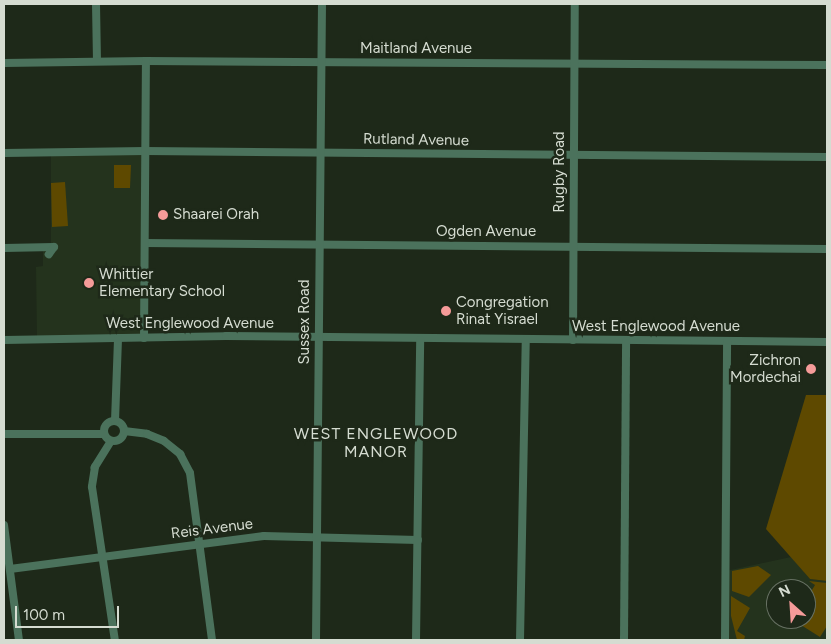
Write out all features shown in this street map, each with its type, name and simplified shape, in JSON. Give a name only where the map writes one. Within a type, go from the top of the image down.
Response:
[{"type":"street","points":[[96,4],[97,62]]},
{"type":"street","name":"Sussex Road","points":[[316,640],[322,4]]},
{"type":"street","name":"Rugby Road","points":[[573,340],[575,4]]},
{"type":"street","points":[[144,338],[146,61]]},
{"type":"street","name":"Maitland Avenue","points":[[4,63],[146,61],[827,65]]},
{"type":"street","name":"Rutland Avenue","points":[[4,153],[146,151],[827,157]]},
{"type":"street","name":"Ogden Avenue","points":[[145,243],[827,249]]},
{"type":"street","points":[[4,248],[54,247],[49,254]]},
{"type":"street","points":[[115,421],[118,338]]},
{"type":"street","name":"West Englewood Avenue","points":[[4,340],[144,338],[827,342]]},
{"type":"street","points":[[416,640],[420,340]]},
{"type":"street","points":[[520,640],[526,340]]},
{"type":"street","points":[[624,640],[626,341]]},
{"type":"street","points":[[725,640],[728,341]]},
{"type":"street","points":[[115,421],[121,424],[124,432],[121,439],[111,441],[99,458],[93,477],[102,557],[115,640]]},
{"type":"street","points":[[104,434],[106,425],[115,421]]},
{"type":"street","points":[[124,432],[147,434],[164,441],[186,463],[193,483],[212,640]]},
{"type":"street","points":[[4,434],[104,434],[111,441]]},
{"type":"street","points":[[4,525],[19,640]]},
{"type":"street","name":"Reis Avenue","points":[[10,569],[264,536],[418,540]]},
{"type":"shaded area","points":[[145,151],[144,338],[37,339],[36,267],[43,266],[43,247],[51,247],[51,153]]},
{"type":"shaded area","points":[[114,165],[131,165],[130,188],[114,188]]},
{"type":"shaded area","points":[[65,182],[68,226],[52,227],[51,183]]},
{"type":"shaded area","points":[[806,395],[827,395],[827,581],[810,579],[766,529]]},
{"type":"shaded area","points":[[791,557],[810,579],[766,579],[766,629],[816,629],[816,580],[827,581],[827,640],[725,640],[726,571]]},
{"type":"shaded area","points":[[758,566],[771,575],[749,597],[732,591],[732,571]]},
{"type":"shaded area","points":[[816,582],[827,583],[827,626],[820,637],[807,629],[816,629]]},
{"type":"shaded area","points":[[731,596],[750,608],[737,631],[745,636],[744,640],[737,640],[731,616]]},
{"type":"place","name":"Shaarei Orah","points":[[163,215]]},
{"type":"place","name":"Whittier Elementary School","points":[[89,283]]},
{"type":"place","name":"Congregation Rinat Yisrael","points":[[446,311]]},
{"type":"place","name":"Zichron Mordechai","points":[[811,369]]},
{"type":"district","name":"WEST ENGLEWOOD MANOR","points":[[376,443]]}]
